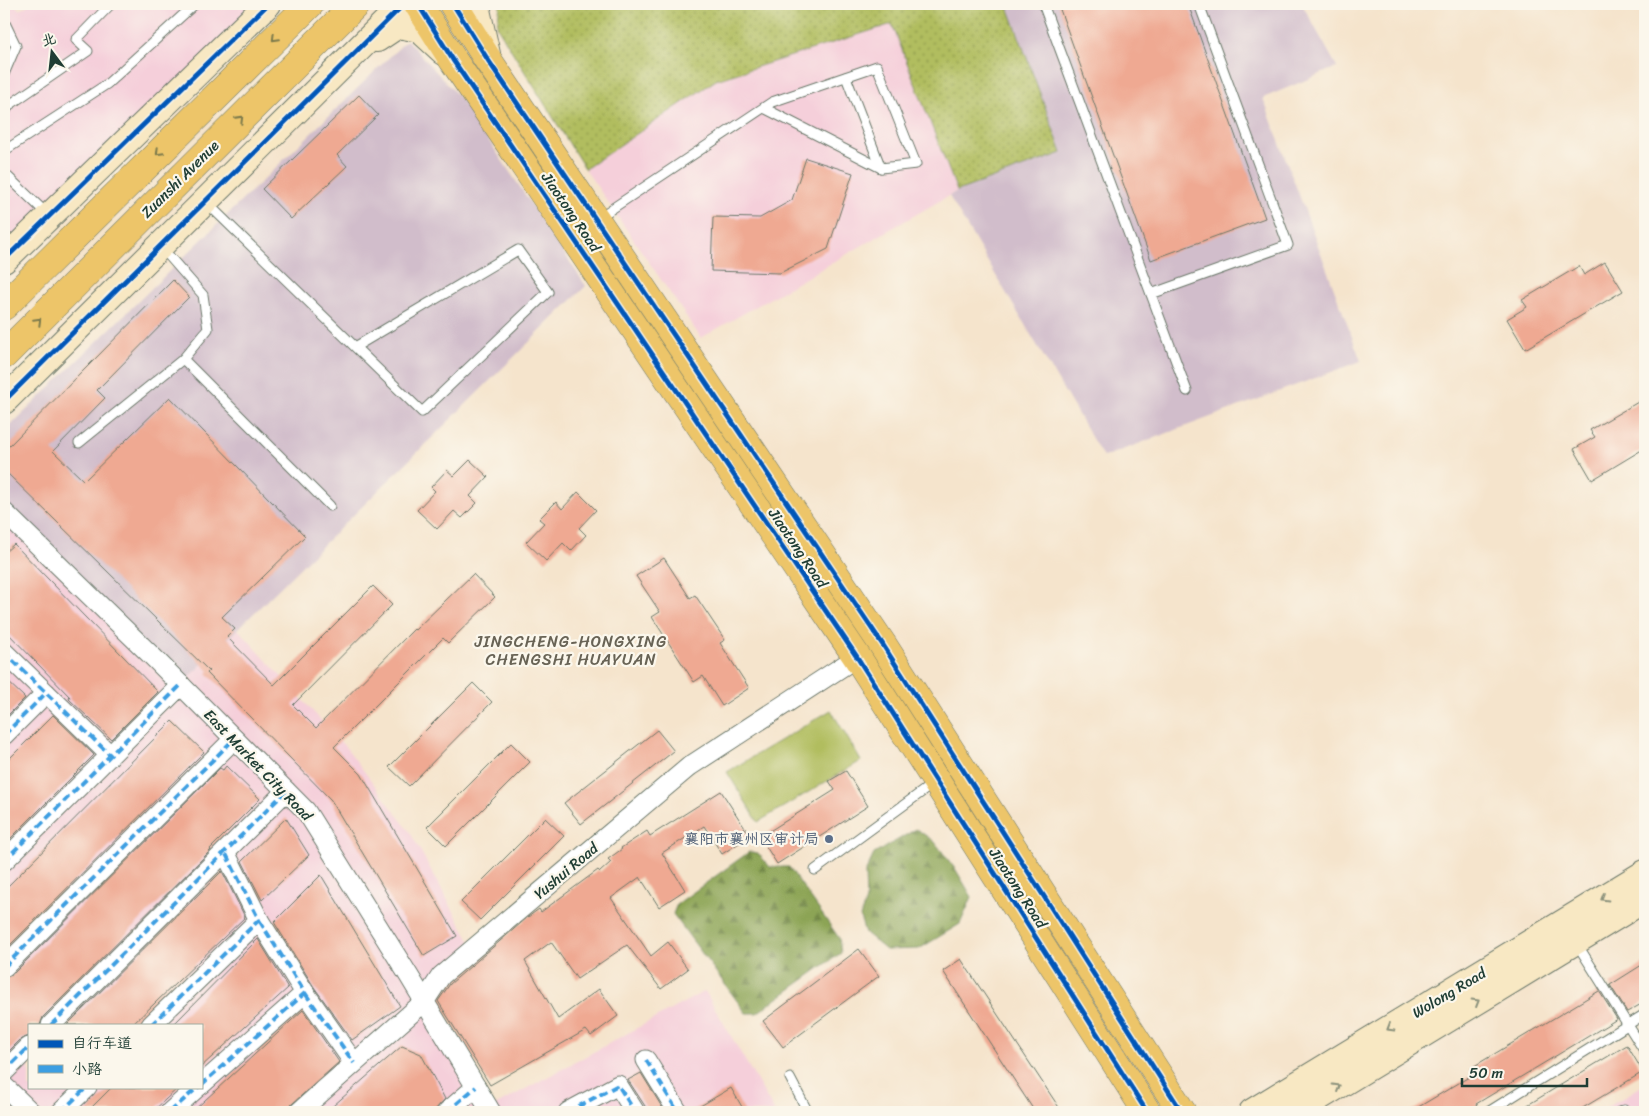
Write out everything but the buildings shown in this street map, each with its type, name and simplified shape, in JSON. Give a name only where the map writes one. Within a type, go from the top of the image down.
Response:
[{"type":"main road","points":[[4,306],[310,4]]},
{"type":"main road","name":"Zuanshi Avenue","points":[[4,355],[356,4]]},
{"type":"main road","name":"Jiaotong Road","points":[[418,4],[453,60],[857,657],[1147,1112]]},
{"type":"main road","name":"Jiaotong Road","points":[[453,4],[488,60],[883,645],[1182,1112]]},
{"type":"street","points":[[4,260],[268,4]]},
{"type":"street","points":[[4,401],[404,4]]},
{"type":"street","points":[[479,4],[477,10],[488,60]]},
{"type":"street","points":[[353,54],[398,25],[419,29],[453,60]]},
{"type":"street","points":[[159,201],[182,223]]},
{"type":"street","points":[[49,216],[70,240]]},
{"type":"street","name":"East Market City Road","points":[[4,512],[181,684],[306,811],[491,1112]]},
{"type":"street","points":[[4,652],[110,755]]},
{"type":"street","name":"Yushui Road","points":[[299,1112],[424,1002],[441,976],[690,766],[857,657]]},
{"type":"street","points":[[4,862],[181,684]]},
{"type":"street","points":[[4,735],[46,693]]},
{"type":"street","points":[[4,967],[234,739]]},
{"type":"street","points":[[52,1024],[286,791]]},
{"type":"street","points":[[225,852],[259,920],[305,993],[354,1064]]},
{"type":"street","name":"Wolong Road","points":[[1252,1112],[1645,873]]},
{"type":"street","name":"Wolong Road","points":[[1295,1112],[1645,899]]},
{"type":"street","points":[[152,1024],[259,920]]},
{"type":"street","points":[[202,1084],[305,993]]},
{"type":"street","points":[[4,1072],[28,1048]]},
{"type":"street","points":[[646,1060],[678,1112]]},
{"type":"street","points":[[568,1112],[618,1085],[635,1112]]},
{"type":"street","points":[[4,1086],[32,1112]]},
{"type":"street","points":[[447,1112],[476,1087]]},
{"type":"street","points":[[62,1112],[86,1088]]},
{"type":"street","points":[[170,1112],[198,1088]]},
{"type":"lane","points":[[4,116],[8,106],[88,51],[76,40],[111,4]]},
{"type":"lane","points":[[4,151],[107,84],[195,4]]},
{"type":"lane","points":[[1043,4],[1187,391]]},
{"type":"lane","points":[[1151,294],[1288,246],[1199,4]]},
{"type":"lane","points":[[4,21],[16,46],[4,74]]},
{"type":"lane","points":[[595,219],[772,102],[877,66],[916,164],[882,168],[764,108]]},
{"type":"lane","points":[[846,77],[882,168]]},
{"type":"lane","points":[[4,173],[49,216]]},
{"type":"lane","points":[[205,202],[422,412],[548,292],[518,250],[355,347]]},
{"type":"lane","points":[[79,443],[183,359],[208,329],[203,295],[160,246]]},
{"type":"lane","points":[[183,359],[330,506]]},
{"type":"lane","points":[[815,870],[936,782]]},
{"type":"lane","points":[[1575,942],[1645,1052]]},
{"type":"lane","points":[[1488,1112],[1645,1014]]},
{"type":"lane","points":[[790,1078],[808,1112]]},
{"type":"lane","points":[[1619,1112],[1624,1110],[1625,1112]]},
{"type":"shaded area","points":[[4,4],[14,4],[20,10],[29,4],[268,4],[4,260]]},
{"type":"shaded area","points":[[1007,4],[1302,4],[1337,67],[1263,98],[1361,361],[1103,457],[949,196],[957,191],[1062,153]]},
{"type":"shaded area","points":[[893,24],[957,191],[701,338],[585,169],[716,80]]},
{"type":"shaded area","points":[[407,40],[461,99],[586,286],[181,685],[4,512],[4,432]]},
{"type":"shaded area","points":[[4,512],[181,684],[238,629],[348,750],[410,832],[474,948],[425,1002],[489,1109],[705,991],[775,1112],[4,1112]]},
{"type":"shaded area","points":[[1645,1084],[1645,1112],[1600,1112]]},
{"type":"green space","points":[[500,4],[1007,4],[1062,153],[957,191],[892,24],[716,80],[585,169],[497,27]]},
{"type":"green space","points":[[831,710],[861,761],[758,822],[727,772]]},
{"type":"green space","points":[[916,829],[934,841],[956,870],[972,897],[960,924],[919,949],[886,950],[865,933],[860,917],[866,900],[865,873],[874,854]]},
{"type":"green space","points":[[749,852],[758,853],[770,867],[789,867],[839,938],[841,953],[757,1013],[746,1013],[673,914],[677,904]]},
{"type":"marked path","points":[[4,652],[110,755]]},
{"type":"marked path","points":[[4,861],[181,685]]},
{"type":"marked path","points":[[4,735],[46,693]]},
{"type":"marked path","points":[[4,967],[234,739]]},
{"type":"marked path","points":[[52,1024],[286,791]]},
{"type":"marked path","points":[[152,1024],[259,920],[225,852]]},
{"type":"marked path","points":[[202,1084],[305,993],[259,920]]},
{"type":"marked path","points":[[305,993],[354,1063]]},
{"type":"marked path","points":[[4,1072],[28,1048]]},
{"type":"marked path","points":[[646,1060],[678,1112]]},
{"type":"marked path","points":[[568,1112],[618,1085],[635,1112]]},
{"type":"marked path","points":[[447,1112],[476,1087]]},
{"type":"marked path","points":[[61,1112],[86,1088]]},
{"type":"marked path","points":[[170,1112],[197,1088]]},
{"type":"cycle path","points":[[4,260],[268,4]]},
{"type":"cycle path","points":[[4,401],[404,4]]},
{"type":"cycle path","points":[[418,4],[453,60],[857,657],[1147,1112]]},
{"type":"cycle path","points":[[453,4],[488,60],[883,645],[1182,1112]]},
{"type":"place","name":"襄阳市襄州区审计局","points":[[829,839]]},
{"type":"district","name":"JINGCHENG-HONGXING CHENGSHI HUAYUAN","points":[[571,650]]}]
